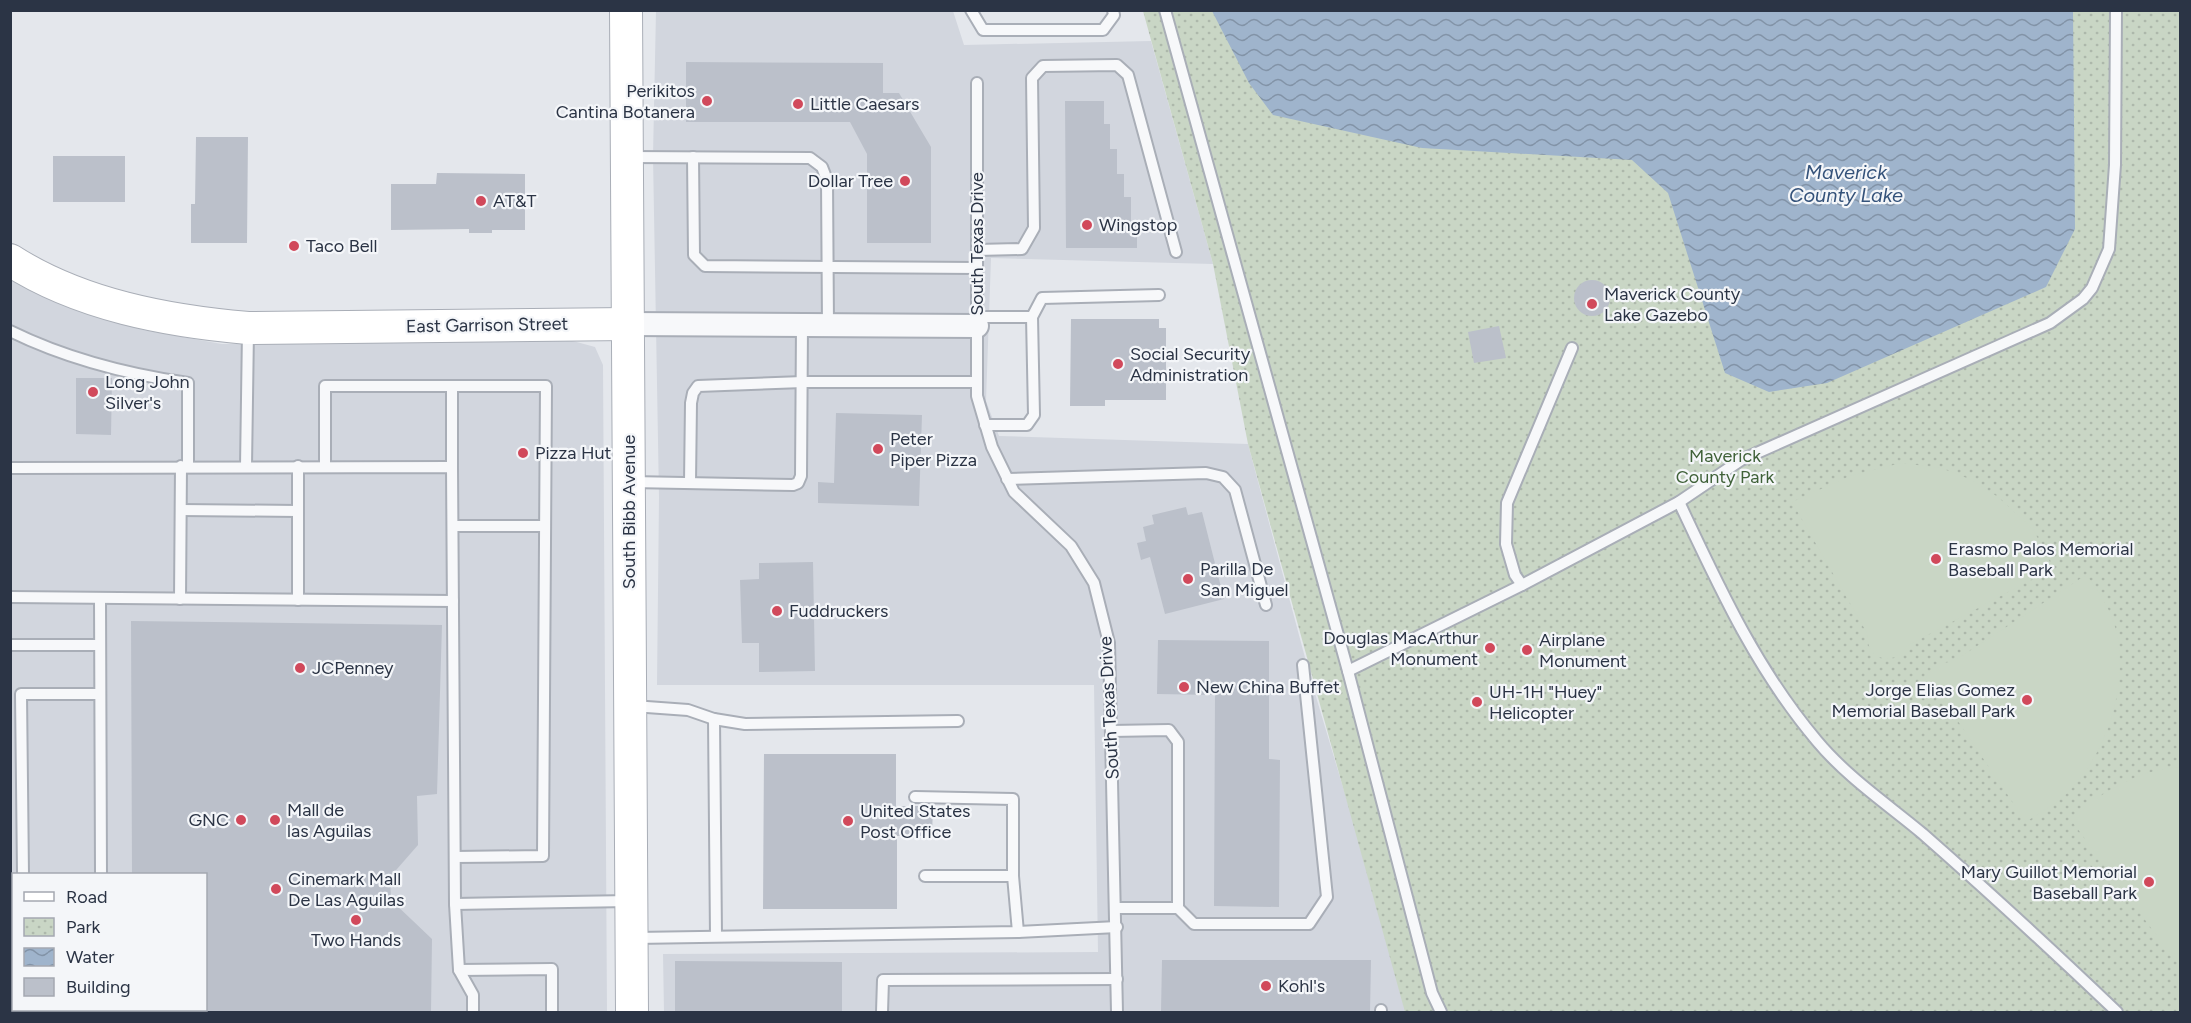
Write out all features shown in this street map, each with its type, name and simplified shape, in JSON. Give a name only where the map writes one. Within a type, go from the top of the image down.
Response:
[{"type":"main road","name":"South Bibb Avenue","points":[[626,10],[632,1012]]},
{"type":"main road","name":"East Garrison Street","points":[[10,260],[36,276],[135,312],[199,324],[248,328],[628,324]]},
{"type":"street","name":"East Garrison Street","points":[[628,324],[828,325],[977,321]]},
{"type":"lane","points":[[971,10],[983,30],[1103,30],[1114,15],[1113,10]]},
{"type":"lane","points":[[1165,10],[1348,671],[1432,993],[1441,1012]]},
{"type":"lane","points":[[1348,671],[1522,585],[1679,502],[1741,460],[2050,323],[2083,299],[2092,288],[2109,249],[2115,165],[2116,10]]},
{"type":"lane","points":[[977,250],[1022,249],[1034,228],[1032,78],[1043,66],[1117,65],[1128,75],[1176,252]]},
{"type":"lane","name":"South Texas Drive","points":[[977,83],[976,396],[992,447],[1014,492],[1071,546],[1094,583],[1109,643],[1117,927],[1117,1012]]},
{"type":"lane","points":[[627,157],[810,158],[822,167],[827,180],[828,325]]},
{"type":"lane","points":[[693,157],[694,255],[698,262],[705,266],[977,268]]},
{"type":"lane","points":[[986,425],[1027,424],[1034,415],[1032,317],[1042,297],[1159,295]]},
{"type":"lane","points":[[977,321],[1032,317]]},
{"type":"lane","points":[[629,482],[792,485],[798,483],[801,476],[802,325]]},
{"type":"lane","points":[[246,466],[248,328]]},
{"type":"lane","points":[[10,331],[78,359],[147,377],[188,383],[181,510],[180,599]]},
{"type":"lane","points":[[1522,585],[1515,574],[1506,544],[1507,503],[1572,348]]},
{"type":"lane","points":[[690,482],[691,403],[693,393],[698,386],[711,383],[977,382]]},
{"type":"lane","points":[[325,466],[324,386],[546,386],[543,856],[455,857]]},
{"type":"lane","points":[[452,386],[455,904],[459,970],[473,995],[473,1012]]},
{"type":"lane","points":[[298,466],[298,600]]},
{"type":"lane","points":[[10,468],[452,467]]},
{"type":"lane","points":[[1007,478],[1206,474],[1223,477],[1235,490],[1266,605]]},
{"type":"lane","points":[[1679,502],[1733,618],[1774,686],[1818,743],[1863,785],[1922,833],[2117,1012]]},
{"type":"lane","points":[[181,510],[298,511]]},
{"type":"lane","points":[[453,526],[545,526]]},
{"type":"lane","points":[[10,597],[453,601]]},
{"type":"lane","points":[[100,598],[101,873]]},
{"type":"lane","points":[[10,645],[100,645]]},
{"type":"lane","points":[[1111,731],[1169,730],[1178,742],[1178,908],[1194,924],[1309,924],[1327,897],[1303,665]]},
{"type":"lane","points":[[23,873],[21,694],[100,694]]},
{"type":"lane","points":[[630,706],[688,710],[714,719],[745,724],[958,721]]},
{"type":"lane","points":[[714,719],[716,936]]},
{"type":"lane","points":[[915,797],[1013,799],[1014,876],[1018,932]]},
{"type":"lane","points":[[925,876],[1014,876]]},
{"type":"lane","points":[[455,904],[630,901]]},
{"type":"lane","points":[[1116,908],[1178,908]]},
{"type":"lane","points":[[631,938],[1018,932],[1117,927]]},
{"type":"lane","points":[[459,970],[552,969],[552,1012]]},
{"type":"lane","points":[[882,1012],[883,980],[1117,979]]},
{"type":"shaded area","points":[[656,11],[953,11],[964,45],[1151,41],[1213,264],[991,258],[986,401],[999,436],[1248,444],[1311,680],[1410,1012],[664,1012],[663,954],[1098,952],[1094,685],[657,685],[659,497],[653,156]]},
{"type":"shaded area","points":[[11,276],[82,310],[143,330],[222,344],[573,341],[595,347],[603,365],[607,1012],[11,1012]]},
{"type":"green space","name":"Maverick County Park","points":[[1143,11],[2180,11],[2180,1012],[1405,1012],[1248,444],[1213,264]]},
{"type":"green space","name":"Erasmo Palos Memorial Baseball Park","points":[[1901,463],[1941,468],[1972,480],[1998,497],[2033,529],[2053,568],[1907,646],[1896,657],[1882,658],[1871,650],[1867,633],[1792,502],[1850,476]]},
{"type":"green space","name":"Jorge Elias Gomez Memorial Baseball Park","points":[[2086,575],[2109,610],[2119,644],[2120,667],[2113,712],[2106,733],[2084,773],[2061,799],[2026,822],[1945,702],[1931,694],[1924,681],[1934,665],[1954,661]]},
{"type":"green space","name":"Mary Guillot Memorial Baseball Park","points":[[2180,767],[2180,956],[2168,951],[2071,820],[2094,801],[2121,784],[2150,772]]},
{"type":"water","name":"Maverick County Lake","points":[[1212,11],[2073,11],[2075,229],[2046,287],[1827,383],[1769,392],[1725,373],[1668,193],[1632,160],[1422,148],[1273,115],[1249,83]]},
{"type":"building","points":[[686,62],[883,63],[883,93],[899,93],[931,147],[931,243],[867,243],[867,154],[850,122],[686,122]]},
{"type":"building","points":[[1065,101],[1104,101],[1104,124],[1110,124],[1110,149],[1117,149],[1117,174],[1124,174],[1124,197],[1131,197],[1131,223],[1137,223],[1137,248],[1066,248]]},
{"type":"building","points":[[196,137],[248,137],[247,243],[191,243],[191,204],[195,204]]},
{"type":"building","points":[[53,156],[125,156],[125,202],[53,202]]},
{"type":"building","name":"AT&T","points":[[437,173],[525,174],[525,230],[469,233],[469,229],[391,230],[391,184],[436,184]]},
{"type":"building","name":"Maverick County Lake Gazebo","points":[[1592,280],[1605,285],[1610,298],[1605,311],[1592,316],[1579,311],[1574,298],[1579,285]]},
{"type":"building","name":"Social Security Administration","points":[[1071,319],[1159,319],[1159,328],[1166,328],[1166,400],[1105,400],[1105,406],[1070,406]]},
{"type":"building","points":[[1499,326],[1506,358],[1474,363],[1468,332]]},
{"type":"building","points":[[76,378],[112,378],[111,435],[76,434]]},
{"type":"building","name":"Peter Piper Pizza","points":[[836,413],[922,415],[919,506],[818,503],[818,482],[834,483]]},
{"type":"building","name":"Parilla De San Miguel","points":[[1186,507],[1188,515],[1202,512],[1224,599],[1165,614],[1150,557],[1141,560],[1137,543],[1146,541],[1143,527],[1154,524],[1152,515]]},
{"type":"building","name":"Fuddruckers","points":[[813,562],[815,671],[759,672],[759,643],[742,643],[740,580],[759,579],[759,563]]},
{"type":"building","name":"Mall de las Aguilas","points":[[131,621],[442,625],[437,794],[417,796],[418,845],[390,877],[391,900],[432,939],[431,1012],[206,1012],[207,873],[132,873]]},
{"type":"building","points":[[1158,640],[1269,641],[1269,759],[1280,760],[1279,907],[1214,906],[1215,695],[1157,694]]},
{"type":"building","name":"United States Post Office","points":[[764,754],[896,754],[896,806],[933,806],[932,836],[897,836],[897,909],[763,909]]},
{"type":"building","name":"Kohl's","points":[[1162,960],[1371,960],[1370,1012],[1161,1012]]},
{"type":"building","points":[[675,961],[842,962],[842,1012],[675,1012]]},
{"type":"place","name":"Perikitos Cantina Botanera","points":[[707,101]]},
{"type":"place","name":"Little Caesars","points":[[798,104]]},
{"type":"place","name":"Dollar Tree","points":[[905,181]]},
{"type":"place","name":"AT&T","points":[[481,201]]},
{"type":"place","name":"Wingstop","points":[[1087,225]]},
{"type":"place","name":"Taco Bell","points":[[294,246]]},
{"type":"place","name":"Maverick County Lake Gazebo","points":[[1592,304]]},
{"type":"place","name":"Social Security Administration","points":[[1118,364]]},
{"type":"place","name":"Long John Silver's","points":[[93,392]]},
{"type":"place","name":"Peter Piper Pizza","points":[[878,449]]},
{"type":"place","name":"Pizza Hut","points":[[523,453]]},
{"type":"place","name":"Erasmo Palos Memorial Baseball Park","points":[[1936,559]]},
{"type":"place","name":"Parilla De San Miguel","points":[[1188,579]]},
{"type":"place","name":"Fuddruckers","points":[[777,611]]},
{"type":"place","name":"Douglas MacArthur Monument","points":[[1490,648]]},
{"type":"place","name":"Airplane Monument","points":[[1527,650]]},
{"type":"place","name":"JCPenney","points":[[300,668]]},
{"type":"place","name":"New China Buffet","points":[[1184,687]]},
{"type":"place","name":"Jorge Elias Gomez Memorial Baseball Park","points":[[2027,700]]},
{"type":"place","name":"UH-1H \"Huey\" Helicopter","points":[[1477,702]]},
{"type":"place","name":"GNC","points":[[241,820]]},
{"type":"place","name":"Mall de las Aguilas","points":[[275,820]]},
{"type":"place","name":"United States Post Office","points":[[848,821]]},
{"type":"place","name":"Mary Guillot Memorial Baseball Park","points":[[2149,882]]},
{"type":"place","name":"Cinemark Mall De Las Aguilas","points":[[276,889]]},
{"type":"place","name":"Two Hands","points":[[356,920]]},
{"type":"place","name":"Kohl's","points":[[1266,986]]}]
